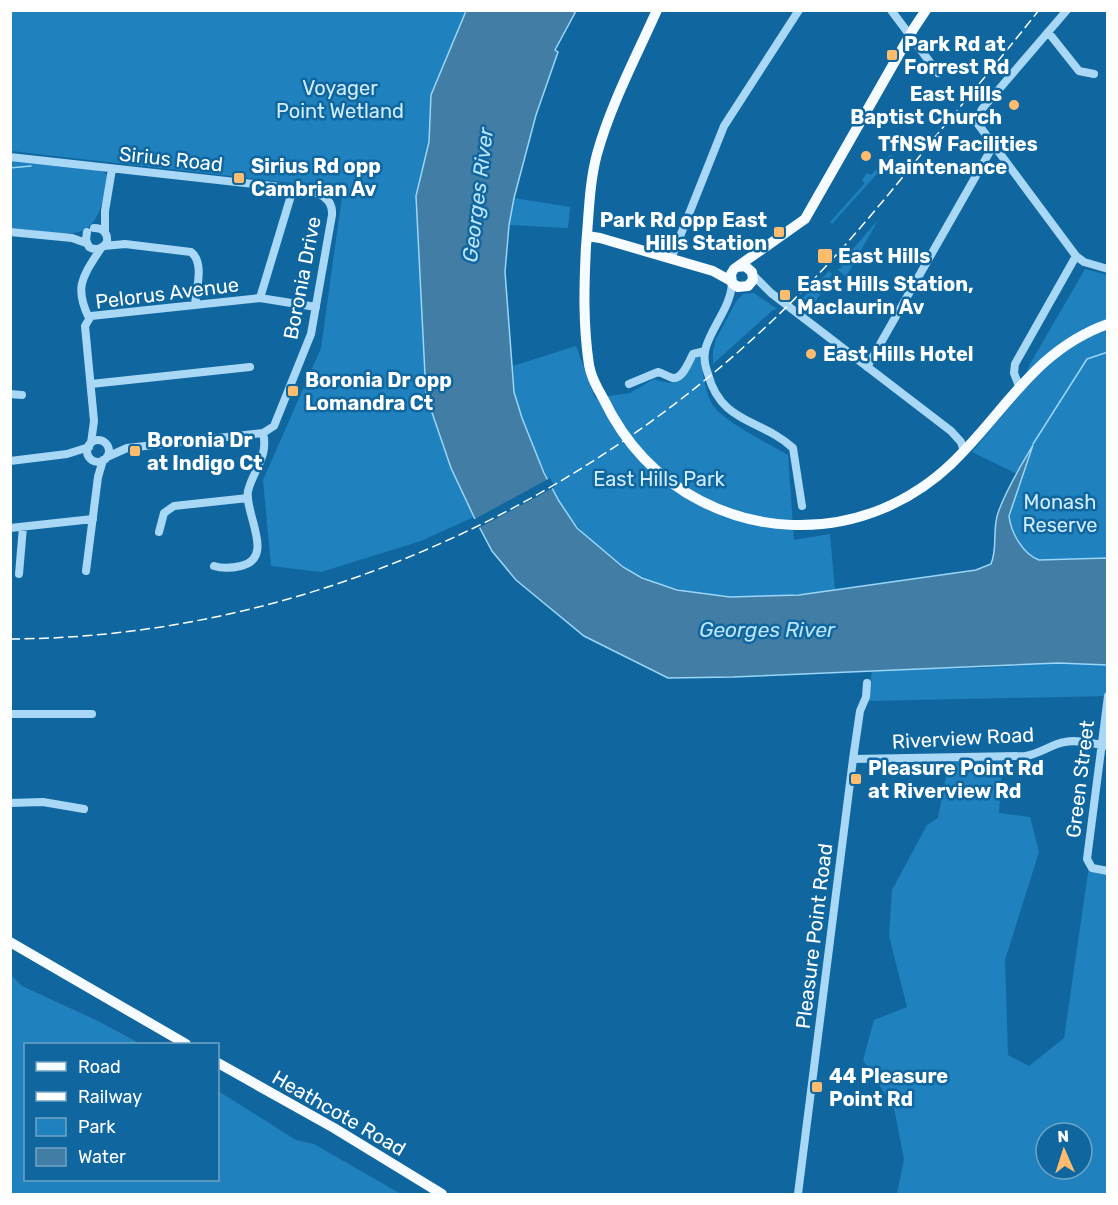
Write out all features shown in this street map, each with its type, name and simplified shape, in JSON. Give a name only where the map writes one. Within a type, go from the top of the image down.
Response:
[{"type":"main road","points":[[657,10],[612,108],[598,150],[590,190],[583,300],[584,324],[594,382],[622,434],[665,478],[691,496],[713,507],[767,523],[819,524],[847,520],[872,512],[919,490],[964,451],[1041,363],[1065,345],[1107,324]]},
{"type":"main road","points":[[732,282],[731,274],[736,268],[805,219],[910,34],[926,10]]},
{"type":"main road","points":[[587,236],[713,271],[738,287],[746,287],[753,280],[755,260],[769,245]]},
{"type":"main road","points":[[713,271],[745,266],[752,272]]},
{"type":"main road","points":[[10,942],[184,1043]]},
{"type":"main road","name":"Heathcote Road","points":[[219,1064],[334,1128],[442,1194]]},
{"type":"street","points":[[671,259],[724,126],[799,10]]},
{"type":"street","points":[[891,10],[938,73]]},
{"type":"street","points":[[1067,10],[979,114],[979,128],[1076,256],[1084,262],[1107,269]]},
{"type":"street","points":[[1048,32],[1079,71],[1094,74]]},
{"type":"street","points":[[867,366],[993,146]]},
{"type":"street","name":"Sirius Road","points":[[10,157],[292,189],[319,193],[327,197]]},
{"type":"street","points":[[89,318],[84,308],[82,283],[91,262],[103,247],[106,234],[105,211],[112,169]]},
{"type":"street","points":[[260,298],[292,189]]},
{"type":"street","name":"Boronia Drive","points":[[263,433],[276,423],[310,337],[332,211],[327,197]]},
{"type":"street","points":[[91,262],[89,245],[91,230],[105,211]]},
{"type":"street","points":[[72,238],[91,230],[106,234],[125,244]]},
{"type":"street","points":[[10,232],[72,238],[89,245],[103,247],[125,244],[188,251],[194,254],[198,264],[195,305]]},
{"type":"street","points":[[1019,386],[1014,373],[1015,364],[1076,256]]},
{"type":"street","points":[[752,272],[771,293],[951,431],[961,442],[964,451]]},
{"type":"street","points":[[732,282],[730,299],[709,338],[705,351],[706,368],[712,388],[724,406],[793,448],[796,455],[802,506]]},
{"type":"street","points":[[730,299],[746,287],[771,293]]},
{"type":"street","name":"Pelorus Avenue","points":[[90,445],[94,421],[85,326],[89,318],[95,315],[260,298],[316,307]]},
{"type":"street","points":[[629,384],[658,372],[673,378],[679,376],[693,354],[705,351]]},
{"type":"street","points":[[91,384],[250,367]]},
{"type":"street","points":[[10,394],[22,395]]},
{"type":"street","name":"Pelorus Avenue","points":[[94,421],[104,443]]},
{"type":"street","points":[[951,431],[966,438],[975,439]]},
{"type":"street","points":[[10,461],[67,454],[90,445],[104,443],[127,448],[263,433],[266,447],[248,498],[258,545],[257,556],[252,562],[244,565],[227,568],[213,567]]},
{"type":"street","points":[[86,571],[98,477],[109,452],[104,443]]},
{"type":"street","points":[[90,445],[87,453],[92,459],[98,477]]},
{"type":"street","points":[[67,454],[105,459],[127,448]]},
{"type":"street","points":[[159,532],[164,513],[174,506],[248,498]]},
{"type":"street","points":[[10,528],[93,519]]},
{"type":"street","points":[[18,574],[22,527]]},
{"type":"street","name":"Pleasure Point Road","points":[[798,1194],[860,711],[866,697],[867,683]]},
{"type":"street","name":"Green Street","points":[[1107,696],[1104,745],[1087,854],[1089,866],[1095,870],[1107,871]]},
{"type":"street","points":[[10,714],[92,714]]},
{"type":"street","name":"Riverview Road","points":[[854,759],[1025,756],[1042,752],[1067,741],[1104,745]]},
{"type":"street","points":[[10,803],[43,802],[84,809]]},
{"type":"green space","name":"Voyager Point Wetland","points":[[11,11],[466,11],[431,95],[429,142],[416,196],[426,395],[451,468],[474,517],[421,541],[321,572],[271,566],[263,480],[321,348],[343,189],[11,151]]},
{"type":"green space","points":[[890,155],[893,156],[832,224],[830,222],[865,183],[862,180],[867,173],[871,175]]},
{"type":"green space","points":[[10,160],[104,172],[108,176],[103,200],[97,216],[89,227],[66,234],[11,228]]},
{"type":"green space","points":[[514,198],[570,207],[568,228],[509,225]]},
{"type":"green space","points":[[878,220],[846,277],[837,269],[842,268],[840,264]]},
{"type":"green space","name":"Monash Reserve","points":[[1085,269],[1107,275],[1107,558],[1039,560],[1023,548],[1012,529],[1009,516],[1032,448],[1017,474],[972,452],[1016,399],[1030,364]]},
{"type":"green space","points":[[829,271],[832,274],[810,311],[798,303]]},
{"type":"green space","points":[[754,293],[777,309],[773,310],[713,364],[716,339],[737,300],[743,294]]},
{"type":"green space","name":"East Hills Park","points":[[576,346],[595,398],[630,393],[654,379],[673,382],[697,356],[700,357],[707,391],[716,409],[734,424],[788,455],[794,540],[830,534],[835,590],[742,597],[699,593],[660,583],[624,566],[591,541],[563,506],[539,461],[522,419],[514,386],[513,366]]},
{"type":"green space","points":[[1058,663],[1107,665],[1107,696],[868,701],[872,670],[982,668]]},
{"type":"green space","points":[[1003,760],[999,813],[1030,817],[1039,852],[1005,960],[1008,1055],[1029,1066],[1064,1038],[1089,866],[1107,871],[1108,1189],[1105,1194],[897,1194],[904,1159],[894,1108],[863,1060],[874,1020],[907,1007],[889,936],[892,890],[927,825],[938,818],[949,761]]},
{"type":"green space","points":[[11,975],[22,986],[96,1020],[139,1043],[24,1043],[24,1181],[219,1181],[219,1092],[296,1140],[314,1144],[401,1194],[11,1194]]},
{"type":"water","name":"Georges River","points":[[466,11],[576,11],[555,50],[558,52],[536,115],[514,198],[505,272],[514,392],[544,473],[577,528],[623,567],[642,578],[677,590],[730,597],[799,595],[976,570],[991,564],[995,526],[1001,504],[1033,445],[1009,516],[1012,529],[1023,548],[1039,560],[1107,558],[1107,665],[1058,663],[668,678],[584,636],[516,580],[492,551],[474,517],[451,468],[426,395],[416,196],[429,142],[431,95]]},
{"type":"pier","points":[[550,478],[555,487],[477,529],[473,520]]},
{"type":"waterway","points":[[10,168],[31,166]]},
{"type":"waterway","points":[[1033,444],[1087,359],[1108,352]]},
{"type":"railway","points":[[10,639],[116,633],[220,616],[322,589],[421,552],[516,506],[607,452],[693,390],[794,299],[877,208],[1039,10]]},
{"type":"place","name":"Park Rd at Forrest Rd","points":[[892,55]]},
{"type":"place","name":"East Hills Baptist Church","points":[[1014,105]]},
{"type":"place","name":"TfNSW Facilities Maintenance","points":[[866,156]]},
{"type":"place","name":"Sirius Rd opp Cambrian Av","points":[[239,178]]},
{"type":"place","name":"Park Rd opp East Hills Station","points":[[779,232]]},
{"type":"place","name":"East Hills","points":[[825,256]]},
{"type":"place","name":"East Hills Station, Maclaurin Av","points":[[785,295]]},
{"type":"place","name":"East Hills Hotel","points":[[811,354]]},
{"type":"place","name":"Boronia Dr opp Lomandra Ct","points":[[293,391]]},
{"type":"place","name":"Boronia Dr at Indigo Ct","points":[[135,451]]},
{"type":"place","name":"Pleasure Point Rd at Riverview Rd","points":[[856,779]]},
{"type":"place","name":"44 Pleasure Point Rd","points":[[817,1087]]}]
